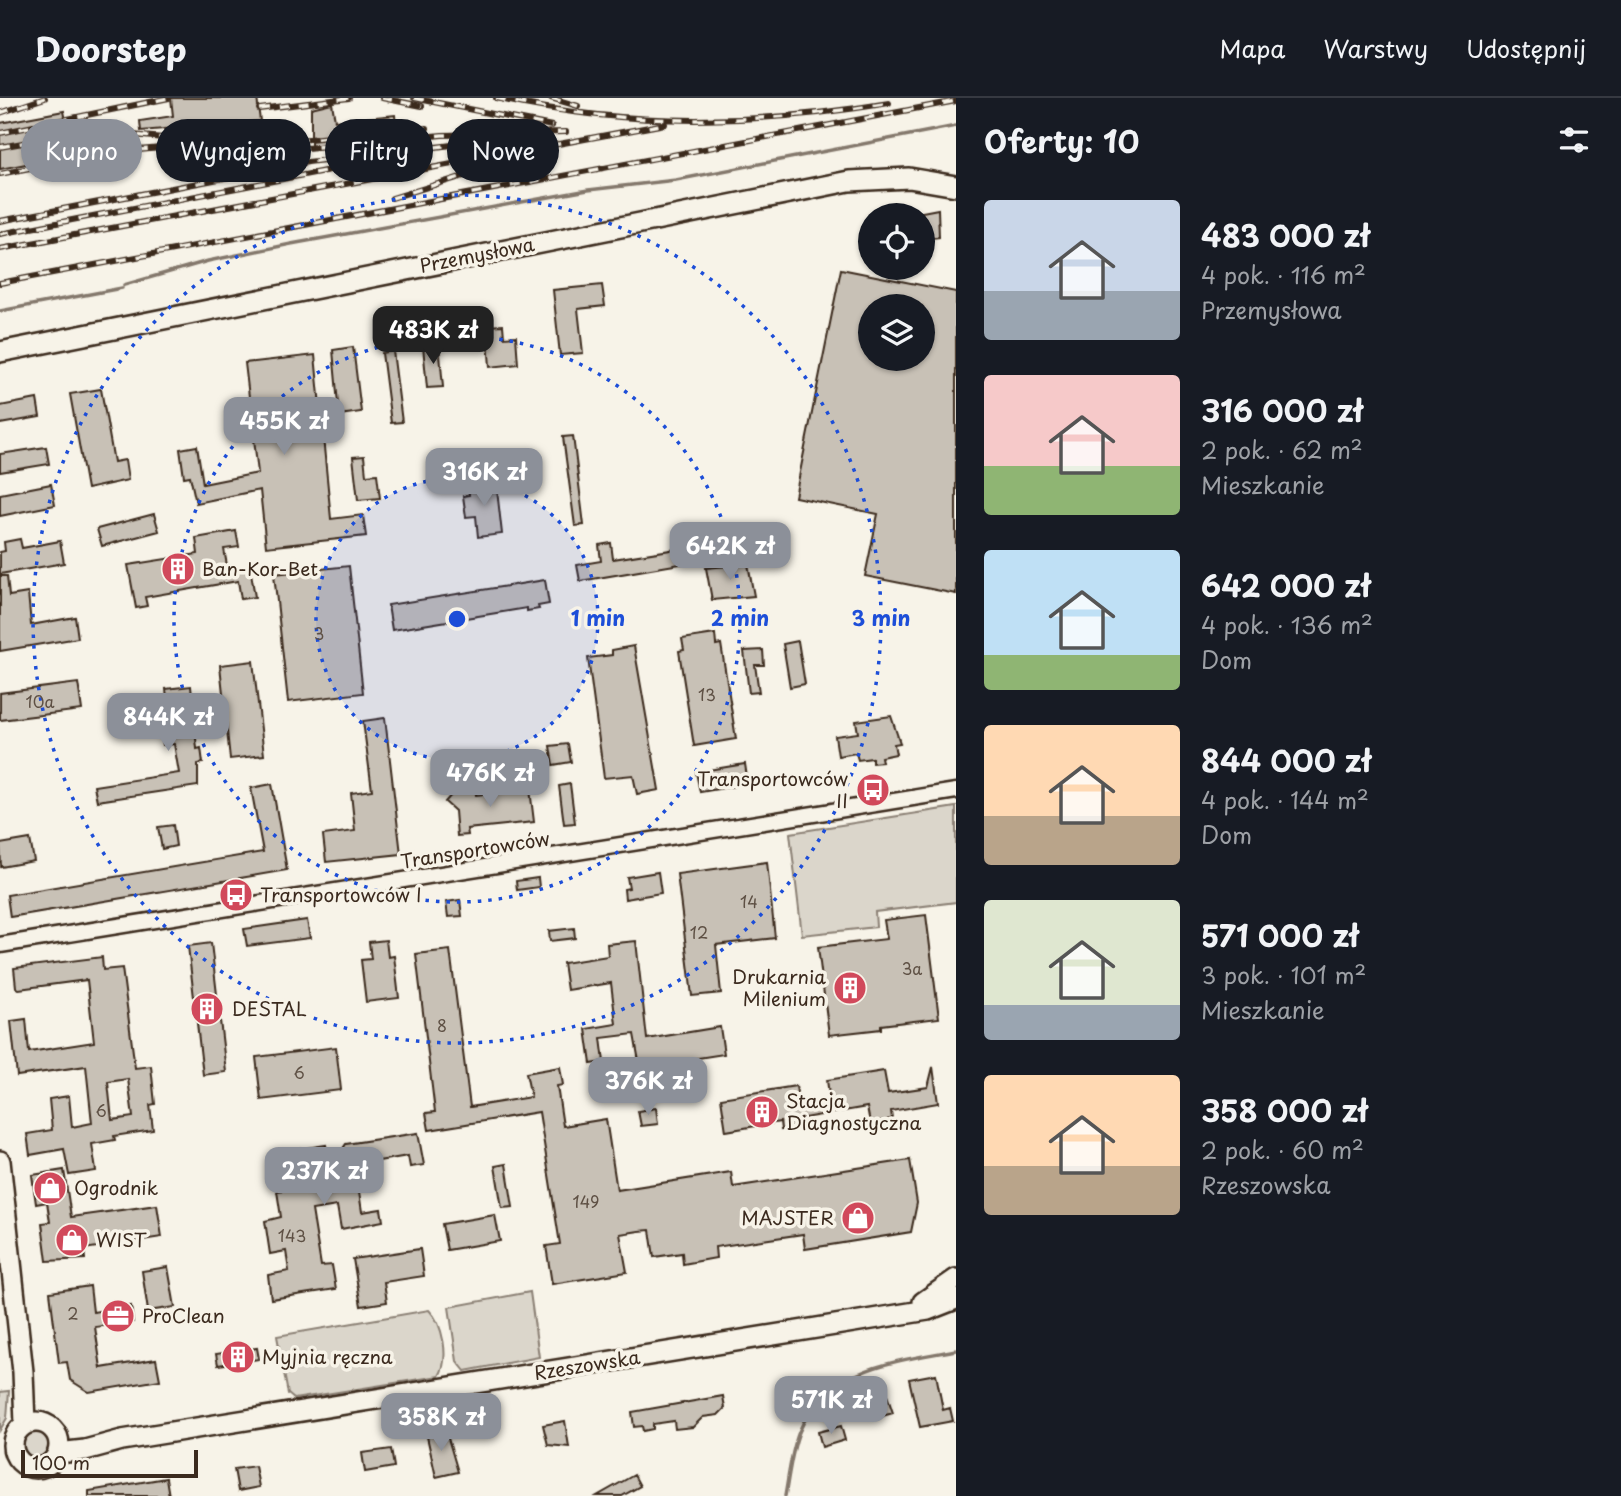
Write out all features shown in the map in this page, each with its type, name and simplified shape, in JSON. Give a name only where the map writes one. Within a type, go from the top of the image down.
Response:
[{"type":"street","name":"Przemysłowa","points":[[0,352],[849,181],[909,178],[956,186]]},
{"type":"street","name":"Transportowców","points":[[0,945],[956,791]]},
{"type":"street","points":[[0,1161],[23,1372],[20,1433],[15,1453],[25,1465]]},
{"type":"street","points":[[902,1314],[942,1291],[956,1279]]},
{"type":"street","name":"Rzeszowska","points":[[58,1444],[85,1450],[122,1440],[928,1310],[956,1299]]},
{"type":"street","name":"Rzeszowska","points":[[928,1310],[956,1312]]},
{"type":"street","points":[[0,1466],[44,1466],[58,1444],[53,1428],[20,1433]]},
{"type":"shaded area","points":[[956,807],[956,902],[875,912],[876,927],[802,935],[790,833]]},
{"type":"shaded area","points":[[530,1292],[539,1357],[465,1371],[457,1361],[449,1307]]},
{"type":"shaded area","points":[[429,1310],[438,1324],[443,1342],[444,1360],[439,1376],[294,1399],[288,1394],[277,1336]]},
{"type":"shaded area","points":[[9,1391],[7,1418],[0,1430],[0,1392]]},
{"type":"shaded area","points":[[37,1426],[50,1432],[56,1445],[50,1458],[37,1464],[24,1458],[18,1445],[24,1432]]},
{"type":"building","points":[[171,98],[257,98],[260,119],[156,119],[156,130],[142,131],[142,121],[173,116]]},
{"type":"building","points":[[332,103],[335,119],[325,119],[325,145],[311,146],[311,108]]},
{"type":"building","points":[[64,111],[66,119],[21,119]]},
{"type":"building","points":[[395,115],[395,119],[355,119]]},
{"type":"building","points":[[21,119],[21,165],[0,169],[0,123]]},
{"type":"building","points":[[938,209],[939,237],[935,237],[935,210]]},
{"type":"building","points":[[841,269],[858,272],[858,280],[896,280],[956,292],[956,594],[865,576],[878,514],[795,497]]},
{"type":"building","points":[[602,285],[605,306],[578,309],[583,353],[560,355],[553,290]]},
{"type":"building","points":[[503,325],[504,337],[516,336],[518,364],[490,367],[487,326]]},
{"type":"building","points":[[439,344],[443,387],[427,388],[423,346]]},
{"type":"building","points":[[353,347],[361,412],[339,415],[333,350]]},
{"type":"building","points":[[393,351],[402,422],[391,423],[382,353]]},
{"type":"building","points":[[315,355],[331,519],[363,515],[366,536],[266,547],[260,490],[196,503],[190,476],[184,477],[180,449],[197,446],[203,484],[258,473],[245,363]]},
{"type":"building","points":[[101,389],[114,462],[125,460],[128,480],[87,489],[70,394]]},
{"type":"building","points":[[37,399],[40,417],[0,424],[0,406]]},
{"type":"building","points":[[573,436],[584,525],[575,526],[563,437]]},
{"type":"building","points":[[46,447],[49,464],[0,472],[0,454]]},
{"type":"building","points":[[364,456],[366,475],[377,474],[380,498],[358,500],[353,457]]},
{"type":"building","points":[[496,481],[502,534],[478,537],[476,516],[466,517],[463,496],[469,495],[467,485]]},
{"type":"building","points":[[51,484],[55,505],[0,516],[0,494]]},
{"type":"building","points":[[154,514],[159,531],[102,546],[97,529]]},
{"type":"building","name":"Ban-Kor-Bet","points":[[236,531],[239,547],[224,549],[228,571],[250,567],[255,597],[241,599],[238,581],[145,597],[147,606],[136,608],[128,565],[198,554],[196,538]]},
{"type":"building","points":[[20,539],[22,548],[60,541],[64,563],[0,574],[0,552],[5,551],[4,542]]},
{"type":"building","points":[[611,543],[613,559],[696,546],[698,561],[580,581],[577,565],[601,561],[599,545]]},
{"type":"building","points":[[778,545],[779,556],[762,558],[760,547]]},
{"type":"building","points":[[748,564],[754,596],[712,600],[706,568]]},
{"type":"building","points":[[349,566],[363,693],[288,702],[274,574]]},
{"type":"building","points":[[0,576],[7,576],[9,596],[28,593],[31,625],[75,617],[78,638],[0,651]]},
{"type":"building","points":[[545,580],[549,604],[538,606],[539,609],[527,611],[527,608],[392,630],[388,605]]},
{"type":"building","points":[[715,634],[716,645],[721,644],[736,739],[694,746],[679,651],[684,650],[682,639]]},
{"type":"building","points":[[798,641],[805,684],[790,687],[783,644]]},
{"type":"building","points":[[634,646],[659,790],[637,794],[633,775],[604,778],[588,658],[612,655],[612,650]]},
{"type":"building","points":[[763,650],[764,665],[755,665],[759,692],[749,693],[744,651]]},
{"type":"building","points":[[253,661],[264,755],[230,759],[220,665]]},
{"type":"building","points":[[78,683],[82,710],[0,720],[0,693]]},
{"type":"building","points":[[191,686],[197,749],[201,748],[203,763],[198,764],[198,786],[97,801],[94,786],[179,773],[174,744],[163,745],[161,729],[170,728],[166,689]]},
{"type":"building","points":[[891,716],[900,743],[894,744],[896,754],[881,757],[882,762],[872,763],[872,758],[858,760],[856,753],[838,756],[835,736],[858,733],[856,721]]},
{"type":"building","points":[[385,718],[401,854],[326,862],[323,835],[355,831],[351,793],[372,790],[363,721]]},
{"type":"building","points":[[568,744],[571,762],[553,765],[550,746]]},
{"type":"building","points":[[745,764],[748,784],[700,792],[696,772]]},
{"type":"building","points":[[272,784],[287,870],[10,917],[7,895],[263,852],[251,788]]},
{"type":"building","points":[[570,784],[575,823],[564,824],[559,786]]},
{"type":"building","points":[[475,786],[476,795],[530,789],[534,822],[467,829],[468,835],[457,836],[455,811],[445,802],[453,793],[452,789]]},
{"type":"building","points":[[173,825],[176,846],[162,849],[158,827]]},
{"type":"building","points":[[30,839],[34,861],[1,867],[0,844]]},
{"type":"building","points":[[767,862],[775,938],[716,945],[721,993],[692,996],[677,874]]},
{"type":"building","points":[[658,872],[661,893],[625,899],[624,889],[629,888],[627,877]]},
{"type":"building","points":[[538,878],[539,887],[517,890],[516,881]]},
{"type":"building","points":[[460,900],[462,916],[448,917],[446,902]]},
{"type":"building","points":[[926,915],[939,1018],[829,1035],[818,947],[887,939],[884,920]]},
{"type":"building","points":[[307,920],[310,938],[247,946],[244,929]]},
{"type":"building","points":[[574,928],[575,938],[550,941],[549,931]]},
{"type":"building","points":[[386,940],[388,957],[394,956],[399,998],[366,1002],[361,960],[371,959],[369,942]]},
{"type":"building","points":[[636,941],[647,1039],[720,1027],[724,1054],[640,1067],[634,1034],[601,1038],[604,1062],[591,1064],[586,1029],[616,1024],[611,983],[567,990],[563,963],[608,956],[607,944]]},
{"type":"building","name":"DESTAL","points":[[211,943],[226,1072],[203,1075],[188,946]]},
{"type":"building","points":[[450,950],[470,1107],[531,1097],[526,1073],[560,1067],[563,1085],[557,1086],[563,1126],[606,1119],[617,1190],[731,1172],[733,1187],[910,1160],[917,1203],[911,1232],[805,1249],[803,1234],[715,1247],[716,1258],[683,1264],[682,1253],[654,1257],[650,1230],[639,1231],[620,1234],[627,1272],[552,1284],[546,1246],[560,1244],[539,1112],[429,1130],[426,1113],[435,1112],[416,954]]},
{"type":"building","points":[[102,957],[103,970],[122,968],[135,1068],[151,1066],[155,1104],[150,1105],[153,1130],[114,1136],[115,1140],[92,1144],[96,1171],[69,1175],[64,1149],[30,1155],[27,1134],[52,1130],[49,1099],[69,1096],[72,1127],[92,1123],[86,1066],[17,1076],[11,1021],[26,1019],[29,1052],[94,1042],[87,980],[19,989],[16,987],[14,968]],"holes":[[[128,1079],[133,1117],[112,1120],[108,1082]]]},
{"type":"building","points":[[336,1047],[341,1090],[261,1100],[256,1057]]},
{"type":"building","points":[[933,1067],[938,1103],[891,1111],[892,1119],[870,1123],[867,1107],[798,1119],[800,1127],[781,1130],[780,1122],[726,1131],[721,1098],[796,1086],[799,1106],[830,1102],[827,1080],[884,1071],[888,1093],[928,1087]]},
{"type":"building","points":[[656,1108],[658,1124],[641,1126],[638,1111]]},
{"type":"building","points":[[418,1133],[424,1165],[410,1167],[408,1156],[355,1165],[362,1212],[381,1209],[383,1221],[341,1229],[337,1206],[312,1210],[321,1266],[332,1265],[336,1289],[271,1299],[268,1275],[289,1271],[286,1251],[270,1254],[265,1221],[281,1217],[277,1191],[308,1186],[305,1165],[272,1170],[269,1154],[326,1145],[330,1168],[346,1144]]},
{"type":"building","points":[[506,1164],[513,1207],[502,1208],[495,1166]]},
{"type":"building","points":[[64,1170],[71,1217],[157,1205],[162,1237],[84,1249],[85,1259],[47,1261],[42,1223],[50,1222],[47,1202],[36,1204],[32,1175]]},
{"type":"building","points":[[495,1215],[500,1241],[447,1250],[442,1224]]},
{"type":"building","points":[[420,1249],[424,1276],[384,1282],[387,1302],[361,1306],[353,1259]]},
{"type":"building","points":[[168,1267],[175,1307],[148,1311],[142,1271]]},
{"type":"building","points":[[90,1286],[93,1312],[131,1306],[133,1322],[95,1327],[101,1368],[156,1359],[160,1380],[89,1392],[70,1380],[67,1362],[59,1363],[50,1292]]},
{"type":"building","name":"Myjnia ręczna","points":[[257,1348],[259,1359],[218,1365],[216,1354]]},
{"type":"building","points":[[936,1374],[943,1410],[950,1408],[953,1421],[920,1427],[909,1379]]},
{"type":"building","points":[[887,1395],[893,1413],[875,1418],[870,1400]]},
{"type":"building","points":[[723,1396],[725,1408],[718,1415],[703,1417],[693,1427],[675,1429],[674,1421],[653,1424],[653,1429],[643,1431],[642,1426],[634,1427],[632,1412]]},
{"type":"building","points":[[565,1421],[569,1447],[548,1445],[543,1425]]},
{"type":"building","points":[[841,1426],[845,1440],[822,1447],[818,1432]]},
{"type":"building","points":[[445,1428],[458,1472],[436,1477],[426,1432]]},
{"type":"building","points":[[391,1449],[394,1467],[365,1472],[362,1453]]},
{"type":"building","points":[[255,1466],[259,1487],[238,1491],[234,1469]]},
{"type":"building","points":[[634,1475],[640,1486],[622,1496],[597,1496]]},
{"type":"building","points":[[166,1478],[169,1496],[89,1496],[89,1491]]},
{"type":"waterway","points":[[124,285],[208,261],[291,244],[588,190],[676,180],[956,126]]},
{"type":"waterway","points":[[0,311],[122,288]]},
{"type":"waterway","points":[[785,1496],[799,1432],[811,1411],[826,1394],[865,1371],[910,1358],[956,1350]]},
{"type":"railway","points":[[0,113],[45,98]]},
{"type":"railway","points":[[0,133],[169,98]]},
{"type":"railway","points":[[259,109],[349,98]]},
{"type":"railway","points":[[382,98],[422,106]]},
{"type":"railway","points":[[414,98],[518,119]]},
{"type":"railway","points":[[496,98],[593,115],[692,120],[790,116],[889,103]]},
{"type":"railway","points":[[551,98],[578,106]]},
{"type":"railway","points":[[0,283],[956,101]]},
{"type":"railway","points":[[0,249],[665,124]]},
{"type":"railway","points":[[0,147],[91,131],[286,150],[442,135],[566,132]]},
{"type":"railway","points":[[311,139],[325,138]]},
{"type":"railway","points":[[0,221],[308,162],[447,146]]},
{"type":"railway","points":[[0,174],[104,153],[156,148]]},
{"type":"railway","points":[[0,234],[325,171]]},
{"type":"railway","points":[[392,198],[447,181]]},
{"type":"place","name":"Ban-Kor-Bet","points":[[178,569]]},
{"type":"place","name":"Transportowców II","points":[[873,790]]},
{"type":"place","name":"Transportowców I","points":[[236,895]]},
{"type":"place","name":"Drukarnia Milenium","points":[[850,988]]},
{"type":"place","name":"DESTAL","points":[[207,1009]]},
{"type":"place","name":"Stacja Diagnostyczna","points":[[762,1112]]},
{"type":"place","name":"Ogrodnik","points":[[50,1188]]},
{"type":"place","name":"MAJSTER","points":[[858,1218]]},
{"type":"place","name":"WIST","points":[[72,1240]]},
{"type":"place","name":"ProClean","points":[[118,1316]]},
{"type":"place","name":"Myjnia ręczna","points":[[238,1357]]}]
